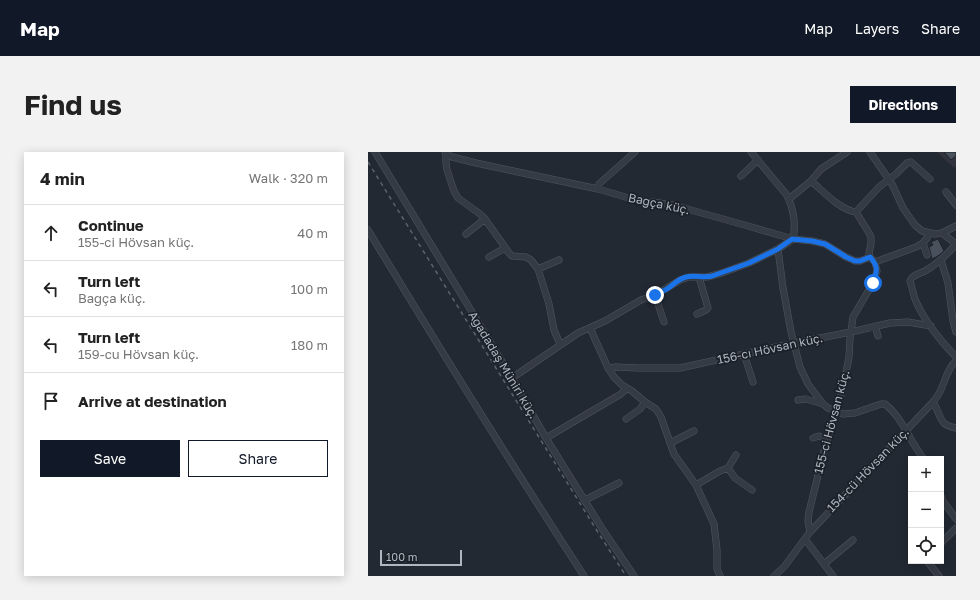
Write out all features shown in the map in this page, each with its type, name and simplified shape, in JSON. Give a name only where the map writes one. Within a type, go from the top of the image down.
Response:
[{"type":"street","name":"Ağadadaş Müniri küç.","points":[[375,152],[512,378],[546,438],[603,530],[634,576]]},
{"type":"street","points":[[598,189],[599,184],[635,152]]},
{"type":"street","points":[[512,378],[578,333],[613,318],[631,305],[655,295],[680,280],[689,277],[707,277],[722,273],[749,263],[778,249],[792,239],[794,232],[794,215],[789,199],[751,152]]},
{"type":"street","points":[[789,199],[811,181],[821,169],[847,152]]},
{"type":"street","points":[[870,152],[889,179],[908,216],[918,228],[930,233],[942,233],[956,226]]},
{"type":"street","points":[[446,153],[447,170],[458,198],[485,219],[512,256],[526,257],[531,260],[538,269],[549,304],[554,330],[560,344]]},
{"type":"street","name":"Bağça küç.","points":[[446,153],[452,157],[476,163],[598,189],[632,199],[673,205],[792,239],[825,244],[855,261],[873,260],[916,247],[922,243]]},
{"type":"street","points":[[741,176],[758,160]]},
{"type":"street","points":[[811,181],[842,207],[856,212],[879,187],[907,163],[911,162],[930,179]]},
{"type":"street","points":[[946,192],[956,206]]},
{"type":"street","name":"155-ci Hövsan küç.","points":[[810,532],[808,521],[809,512],[827,439],[843,388],[850,357],[853,318],[873,283],[877,271],[869,254],[871,237],[856,212]]},
{"type":"street","points":[[466,234],[485,219]]},
{"type":"street","points":[[368,230],[441,350],[584,576]]},
{"type":"street","points":[[927,255],[922,243],[930,233]]},
{"type":"street","points":[[942,233],[956,244],[941,260],[924,272],[912,277],[910,281],[915,300],[924,317],[956,357]]},
{"type":"street","points":[[489,257],[505,248]]},
{"type":"street","points":[[778,249],[783,288],[794,343],[800,367],[808,384],[823,404],[828,408],[843,414],[855,413],[881,404],[886,404],[901,421],[921,456]]},
{"type":"street","points":[[538,269],[558,260]]},
{"type":"street","points":[[941,260],[948,283],[956,332]]},
{"type":"street","points":[[697,314],[708,308],[699,277]]},
{"type":"street","points":[[655,295],[664,322]]},
{"type":"street","name":"156-cı Hövsan küç.","points":[[608,368],[680,368],[890,323],[908,322],[931,326]]},
{"type":"street","points":[[874,326],[878,336]]},
{"type":"street","points":[[590,328],[608,368],[614,377],[622,385],[656,409],[661,417],[674,454],[696,485],[714,524],[717,550],[717,569],[720,576]]},
{"type":"street","points":[[744,354],[754,382]]},
{"type":"street","name":"154-cü Hövsan küç.","points":[[774,576],[784,567],[810,532],[933,402],[942,388],[949,370],[956,360]]},
{"type":"street","points":[[546,438],[621,394],[627,388]]},
{"type":"street","points":[[798,400],[806,399],[823,404]]},
{"type":"street","points":[[626,419],[640,409],[645,402]]},
{"type":"street","points":[[933,402],[942,421],[945,424],[956,428]]},
{"type":"street","points":[[670,443],[694,431]]},
{"type":"street","points":[[813,438],[819,436],[827,439]]},
{"type":"street","points":[[696,485],[728,468],[736,454]]},
{"type":"street","points":[[728,468],[735,478],[752,490]]},
{"type":"street","points":[[585,500],[619,482]]},
{"type":"street","points":[[944,502],[956,519]]},
{"type":"street","points":[[944,540],[956,528]]},
{"type":"street","points":[[805,538],[833,576]]},
{"type":"street","points":[[824,564],[853,540]]},
{"type":"street","points":[[930,564],[939,576]]},
{"type":"shaded area","points":[[937,152],[956,152],[956,166],[954,168]]},
{"type":"building","points":[[944,152],[956,152],[956,156],[951,160]]},
{"type":"building","points":[[938,239],[944,251],[932,259],[929,247],[933,245],[931,242]]},
{"type":"railway","points":[[368,162],[626,576]]},
{"type":"route","points":[[655,295],[685,278],[712,276],[749,263],[778,249],[792,239],[825,244],[855,261],[860,261],[870,257],[875,262],[877,267],[873,283]]}]
